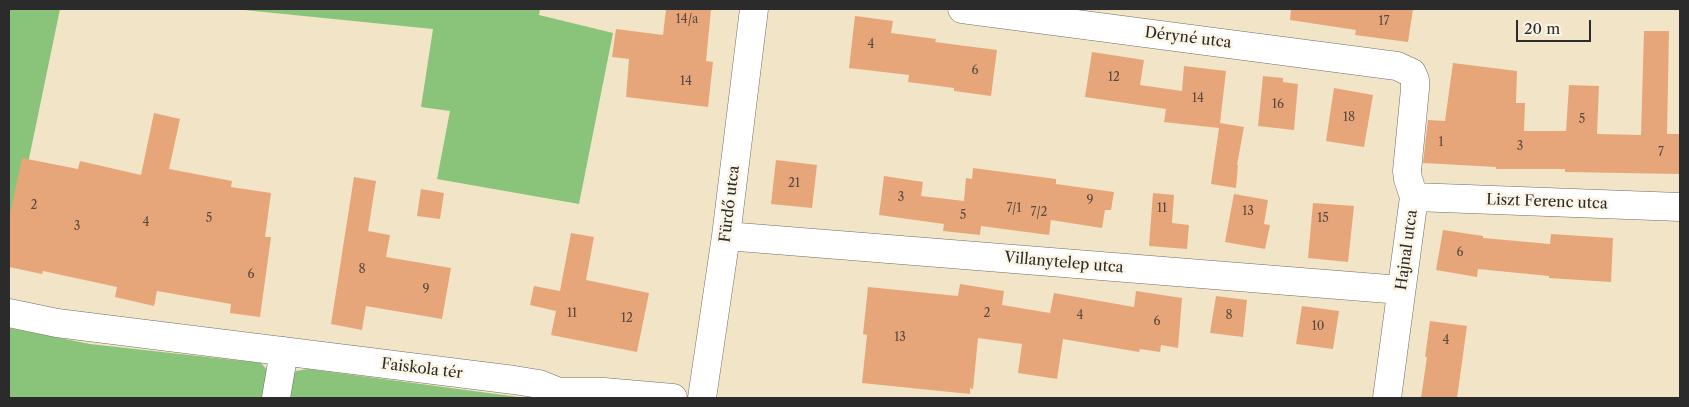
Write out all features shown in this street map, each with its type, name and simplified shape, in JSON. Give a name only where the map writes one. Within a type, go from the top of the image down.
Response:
[{"type":"street","name":"Fürdő utca","points":[[702,398],[726,236],[754,9]]},
{"type":"street","name":"Déryné utca","points":[[962,9],[1397,66],[1412,73]]},
{"type":"street","name":"Hajnal utca","points":[[1387,398],[1414,197],[1406,170],[1415,89],[1412,73]]},
{"type":"street","name":"Liszt Ferenc utca","points":[[1414,197],[1680,206]]},
{"type":"street","name":"Villanytelep utca","points":[[726,236],[1401,290]]},
{"type":"street","name":"Faiskola tér","points":[[9,313],[57,322],[514,380],[539,384],[567,395],[604,392],[672,398]]},
{"type":"street","points":[[276,398],[284,352]]},
{"type":"green space","points":[[9,9],[60,9],[9,255]]},
{"type":"green space","points":[[234,9],[540,9],[539,15],[613,33],[579,204],[437,179],[450,111],[421,107],[433,29]]},
{"type":"green space","points":[[9,328],[90,344],[261,363],[267,370],[265,398],[9,398]]},
{"type":"green space","points":[[308,369],[526,398],[288,398],[296,371]]},
{"type":"building","points":[[666,9],[711,9],[706,61],[713,62],[708,107],[626,97],[629,59],[612,57],[616,29],[663,35]]},
{"type":"building","points":[[1291,9],[1413,9],[1408,42],[1355,35],[1356,30],[1290,20]]},
{"type":"building","points":[[855,16],[893,21],[891,33],[936,39],[935,42],[997,50],[991,96],[954,91],[954,88],[908,82],[909,75],[849,68]]},
{"type":"building","points":[[1644,31],[1669,31],[1667,134],[1680,134],[1680,174],[1565,172],[1565,169],[1496,169],[1496,167],[1423,163],[1428,120],[1445,121],[1453,63],[1517,71],[1516,103],[1525,103],[1524,131],[1566,131],[1569,85],[1599,86],[1597,134],[1641,135]]},
{"type":"building","points":[[1092,52],[1144,60],[1140,85],[1182,91],[1184,66],[1226,71],[1220,123],[1244,127],[1237,165],[1236,188],[1211,184],[1219,128],[1164,122],[1166,109],[1085,97]]},
{"type":"building","points":[[1263,76],[1283,78],[1283,82],[1298,84],[1294,130],[1258,126]]},
{"type":"building","points":[[1334,88],[1373,95],[1364,147],[1326,141]]},
{"type":"building","points":[[154,113],[180,119],[169,169],[232,181],[231,187],[271,193],[265,237],[271,237],[260,317],[230,313],[231,304],[157,291],[154,306],[115,297],[117,287],[43,271],[42,274],[9,267],[9,219],[22,158],[78,169],[80,161],[141,175]]},
{"type":"building","points":[[776,160],[817,165],[812,208],[771,204]]},
{"type":"building","points":[[973,168],[1056,179],[1056,184],[1114,192],[1111,210],[1105,210],[1102,228],[1051,220],[1049,235],[981,226],[980,235],[943,231],[944,224],[879,215],[884,176],[923,182],[921,196],[964,201],[966,178],[972,179]]},
{"type":"building","points":[[354,177],[376,181],[368,231],[390,235],[386,257],[451,268],[442,319],[366,306],[362,330],[331,324]]},
{"type":"building","points":[[421,189],[444,193],[440,219],[417,216]]},
{"type":"building","points":[[1153,193],[1174,195],[1172,223],[1189,225],[1187,249],[1149,246]]},
{"type":"building","points":[[1234,194],[1268,200],[1264,224],[1270,225],[1265,249],[1225,242]]},
{"type":"building","points":[[1313,203],[1354,206],[1348,262],[1308,258]]},
{"type":"building","points":[[1443,230],[1483,236],[1483,238],[1550,244],[1551,234],[1613,238],[1611,282],[1549,278],[1549,276],[1478,269],[1477,277],[1436,270]]},
{"type":"building","points":[[571,233],[594,237],[586,280],[649,293],[637,352],[551,335],[556,311],[530,305],[534,286],[560,291]]},
{"type":"building","points":[[960,284],[1004,291],[1002,305],[1050,313],[1054,293],[1134,307],[1136,291],[1182,298],[1178,348],[1161,345],[1160,352],[1140,349],[1139,352],[1063,339],[1057,379],[1018,373],[1022,344],[978,338],[973,389],[970,388],[970,394],[862,383],[867,335],[863,334],[868,287],[958,296]]},
{"type":"building","points":[[1216,296],[1247,300],[1243,337],[1210,333]]},
{"type":"building","points":[[1302,306],[1339,311],[1333,349],[1296,344]]},
{"type":"building","points":[[1430,321],[1467,326],[1457,398],[1421,398]]}]
